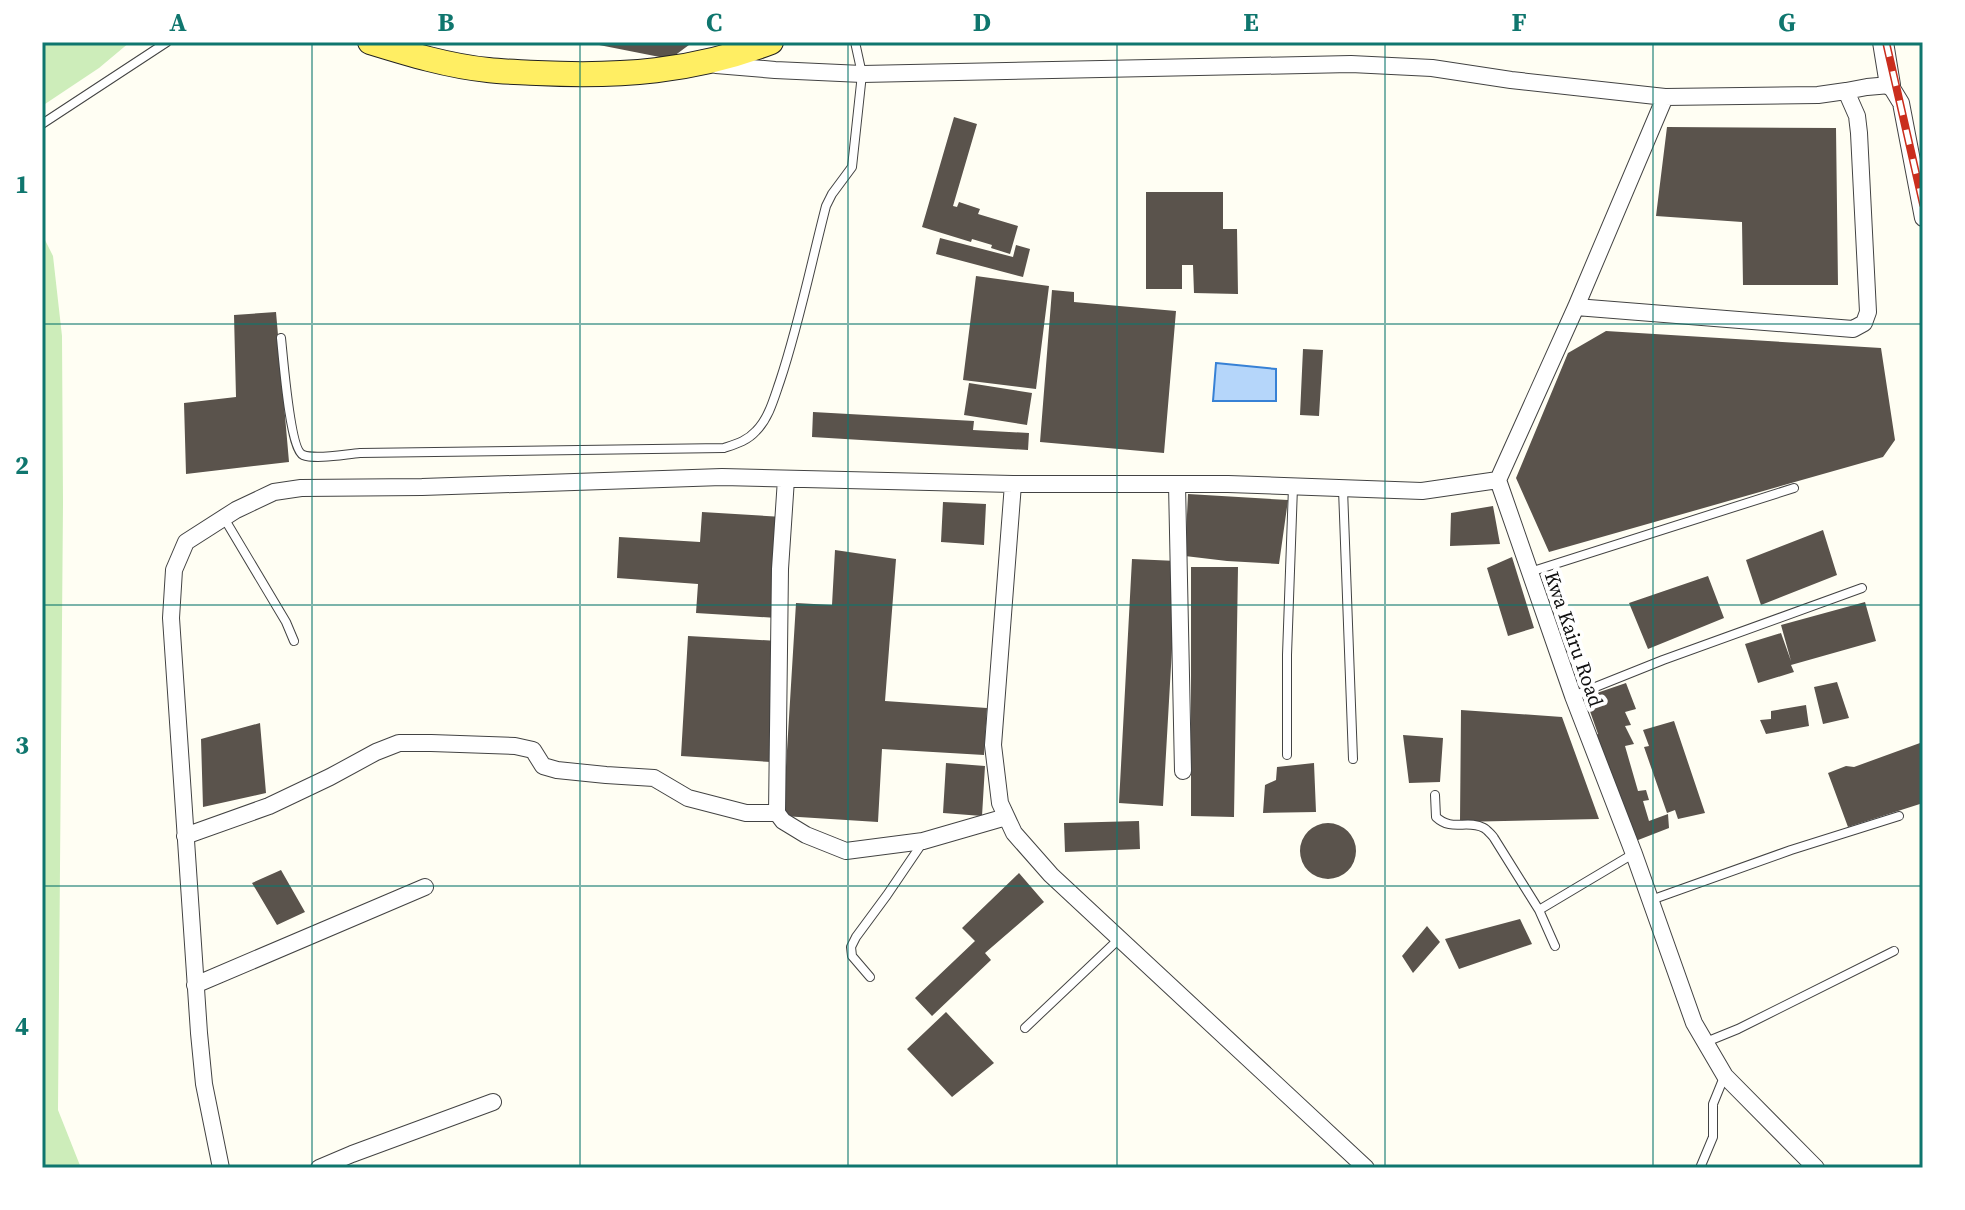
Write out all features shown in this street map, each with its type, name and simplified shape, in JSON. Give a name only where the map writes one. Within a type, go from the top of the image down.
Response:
[{"type":"main road","points":[[370,42],[423,58],[488,70],[575,75],[653,71],[700,64],[735,56],[771,42]]},
{"type":"street","points":[[1883,42],[1890,85],[1901,103],[1923,218]]},
{"type":"street","points":[[700,64],[862,74],[1351,64],[1432,68],[1665,97],[1818,95],[1890,85]]},
{"type":"street","points":[[1576,307],[1853,329],[1864,323],[1868,312],[1859,133],[1857,116],[1846,91]]},
{"type":"street","points":[[221,1168],[204,1084],[195,985],[171,618],[174,570],[186,542],[274,492],[301,488],[722,477],[1013,484],[1293,486],[1422,491],[1498,480],[1665,97]]},
{"type":"street","points":[[786,479],[780,569],[777,813],[783,821],[806,835],[846,851],[923,841],[1006,817]]},
{"type":"street","name":"Kwa Kairu Road","points":[[1498,480],[1573,696],[1694,1023],[1725,1076],[1816,1168]]},
{"type":"street","points":[[1013,484],[993,745],[1000,803],[1014,833],[1051,875],[1366,1168]]},
{"type":"street","points":[[1177,484],[1183,771]]},
{"type":"street","points":[[185,836],[269,806],[399,743],[515,746],[533,750],[543,766],[557,770],[654,778],[688,798],[746,813],[777,813]]},
{"type":"street","points":[[195,985],[425,887]]},
{"type":"street","points":[[319,1168],[493,1102]]},
{"type":"lane","points":[[42,124],[167,42]]},
{"type":"lane","points":[[281,338],[292,431],[297,450],[303,455],[724,448],[744,442],[764,421],[776,393],[792,346],[826,206],[852,167],[862,74],[855,42]]},
{"type":"lane","points":[[1287,755],[1293,486]]},
{"type":"lane","points":[[1343,488],[1353,759]]},
{"type":"lane","points":[[1530,572],[1794,488]]},
{"type":"lane","points":[[224,518],[286,622],[294,641]]},
{"type":"lane","points":[[1573,696],[1862,588]]},
{"type":"lane","points":[[1435,795],[1436,817],[1443,823],[1474,825],[1485,829],[1494,838],[1539,910],[1555,946]]},
{"type":"lane","points":[[1650,901],[1791,850],[1899,816]]},
{"type":"lane","points":[[870,977],[852,956],[851,947],[923,841]]},
{"type":"lane","points":[[1539,910],[1634,854]]},
{"type":"lane","points":[[1025,1028],[1119,939]]},
{"type":"lane","points":[[1705,1042],[1738,1029],[1894,951]]},
{"type":"lane","points":[[1700,1168],[1713,1137],[1713,1104],[1725,1076]]},
{"type":"green space","points":[[42,42],[130,42],[99,68],[42,106]]},
{"type":"green space","points":[[42,234],[53,256],[62,336],[58,1110],[81,1168],[42,1168]]},
{"type":"water","points":[[1216,363],[1276,369],[1276,401],[1213,401]]},
{"type":"building","points":[[589,42],[693,42],[670,59]]},
{"type":"building","points":[[954,117],[977,124],[953,206],[957,207],[959,202],[980,209],[978,214],[1018,226],[1010,254],[991,248],[992,245],[922,227]]},
{"type":"building","points":[[1667,127],[1836,128],[1838,285],[1743,285],[1742,222],[1656,216]]},
{"type":"building","points":[[1146,192],[1223,192],[1223,229],[1237,229],[1238,294],[1194,293],[1193,265],[1182,265],[1182,289],[1146,289]]},
{"type":"building","points":[[940,238],[1013,257],[1016,245],[1030,249],[1023,277],[936,254]]},
{"type":"building","points":[[976,276],[1049,286],[1036,389],[963,380]]},
{"type":"building","points":[[1052,290],[1074,292],[1074,302],[1176,311],[1164,453],[1040,442]]},
{"type":"building","points":[[276,312],[289,462],[186,474],[184,403],[236,397],[234,315]]},
{"type":"building","points":[[1606,331],[1881,348],[1895,440],[1883,457],[1549,552],[1516,478],[1568,353]]},
{"type":"building","points":[[1303,349],[1323,350],[1319,416],[1300,415]]},
{"type":"building","points":[[969,383],[1032,393],[1027,425],[964,415]]},
{"type":"building","points":[[813,412],[974,421],[973,430],[1029,433],[1028,450],[812,437]]},
{"type":"building","points":[[1188,494],[1288,500],[1279,564],[1185,556]]},
{"type":"building","points":[[943,502],[986,504],[984,545],[941,542]]},
{"type":"building","points":[[1493,506],[1500,544],[1450,546],[1451,513]]},
{"type":"building","points":[[702,512],[783,517],[777,618],[696,613],[698,584],[617,578],[619,537],[700,542]]},
{"type":"building","points":[[1823,530],[1837,575],[1761,605],[1746,560]]},
{"type":"building","points":[[835,550],[896,559],[885,701],[987,708],[984,755],[882,749],[878,822],[783,816],[796,603],[832,605]]},
{"type":"building","points":[[1512,557],[1534,628],[1508,636],[1487,568]]},
{"type":"building","points":[[1132,559],[1177,561],[1163,806],[1119,803]]},
{"type":"building","points":[[1191,567],[1238,567],[1234,817],[1191,816]]},
{"type":"building","points":[[1708,576],[1724,618],[1648,649],[1629,603]]},
{"type":"building","points":[[1865,602],[1876,641],[1791,665],[1794,672],[1758,683],[1745,644],[1781,633],[1791,661],[1781,625]]},
{"type":"building","points":[[688,636],[778,641],[771,762],[681,756]]},
{"type":"building","points":[[1837,682],[1849,718],[1823,724],[1814,687]]},
{"type":"building","points":[[1626,683],[1636,709],[1625,712],[1631,725],[1625,726],[1634,744],[1625,746],[1638,791],[1646,790],[1649,800],[1643,801],[1649,821],[1668,814],[1669,828],[1633,842],[1593,736],[1598,734],[1585,697]]},
{"type":"building","points":[[1806,705],[1809,726],[1766,734],[1760,720],[1771,719],[1771,711]]},
{"type":"building","points":[[1461,710],[1562,717],[1599,819],[1460,822]]},
{"type":"building","points":[[1674,721],[1705,813],[1678,819],[1675,810],[1667,813],[1644,747],[1649,746],[1643,730]]},
{"type":"building","points":[[260,723],[266,793],[203,807],[201,739]]},
{"type":"building","points":[[1403,735],[1443,738],[1440,782],[1409,783]]},
{"type":"building","points":[[1920,743],[1923,751],[1923,803],[1848,827],[1828,773]]},
{"type":"building","points":[[946,763],[985,766],[982,816],[943,813]]},
{"type":"building","points":[[1314,763],[1316,812],[1263,813],[1265,785],[1276,780],[1277,767]]},
{"type":"building","points":[[1139,821],[1140,849],[1065,852],[1064,823]]},
{"type":"building","points":[[1328,823],[1348,831],[1356,851],[1348,871],[1328,879],[1308,871],[1300,851],[1308,831]]},
{"type":"building","points":[[281,870],[305,912],[277,925],[252,883]]},
{"type":"building","points":[[1019,873],[1044,902],[985,953],[991,960],[932,1016],[915,998],[975,941],[962,928]]},
{"type":"building","points":[[1520,919],[1532,944],[1459,969],[1445,939]]},
{"type":"building","points":[[1427,926],[1440,942],[1413,973],[1402,956]]},
{"type":"building","points":[[946,1012],[994,1063],[952,1097],[907,1049]]},
{"type":"railway","points":[[1886,42],[1923,204]]}]
